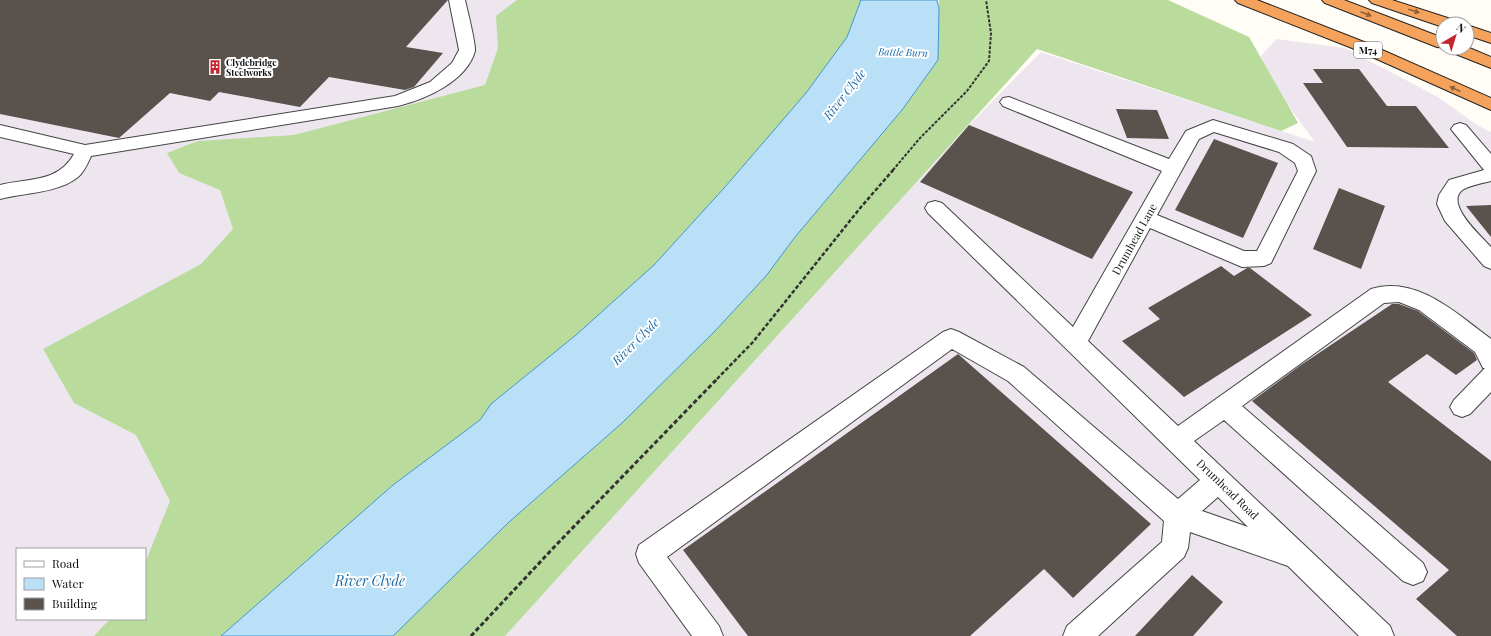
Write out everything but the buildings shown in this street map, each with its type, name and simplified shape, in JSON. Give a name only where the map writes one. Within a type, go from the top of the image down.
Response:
[{"type":"highway","name":"M74","points":[[1243,0],[1358,45],[1491,105]]},
{"type":"highway","name":"M74","points":[[1262,0],[1408,54],[1491,88]]},
{"type":"highway","points":[[1330,0],[1435,41]]},
{"type":"highway","points":[[1377,0],[1435,19]]},
{"type":"highway","points":[[1475,33],[1491,38]]},
{"type":"highway","points":[[1474,56],[1491,63]]},
{"type":"street","points":[[0,131],[85,151],[398,101],[436,86],[459,66],[467,50],[457,0]]},
{"type":"street","points":[[1009,102],[1173,168]]},
{"type":"street","name":"Drumhead Lane","points":[[1076,343],[1192,135],[1213,126],[1286,148],[1304,160],[1307,171],[1264,258],[1242,259],[1146,218]]},
{"type":"street","points":[[1460,129],[1491,166]]},
{"type":"street","points":[[0,192],[49,183],[70,173],[85,151]]},
{"type":"street","points":[[1491,174],[1456,185],[1449,194],[1448,204],[1452,216],[1491,261]]},
{"type":"street","name":"Drumhead Road","points":[[935,208],[1380,636]]},
{"type":"street","points":[[1177,440],[1379,294],[1400,294],[1427,304],[1484,346],[1491,361]]},
{"type":"street","points":[[709,636],[649,554],[952,338],[1016,374],[1178,516],[1298,556]]},
{"type":"street","points":[[1462,407],[1491,376]]},
{"type":"street","points":[[1225,406],[1413,572]]},
{"type":"street","points":[[1077,636],[1175,548],[1178,516],[1218,480]]},
{"type":"path","points":[[471,636],[753,342],[861,207],[920,138],[967,91],[989,62],[991,33],[986,0]]},
{"type":"shaded area","points":[[0,0],[848,0],[202,636],[0,636]]},
{"type":"shaded area","points":[[1276,39],[1345,48],[1438,97],[1477,125],[1491,132],[1491,636],[505,636],[904,191],[1041,52],[1315,142],[1256,62]]},
{"type":"green space","points":[[517,0],[861,0],[847,37],[806,93],[725,187],[654,265],[576,335],[491,404],[480,420],[393,485],[221,636],[94,636],[109,620],[146,620],[146,561],[170,501],[136,435],[74,403],[43,349],[201,264],[233,229],[220,190],[179,173],[167,153],[198,141],[294,135],[485,85],[498,48],[496,16]]},
{"type":"green space","points":[[939,0],[1168,0],[1249,37],[1298,123],[1281,131],[1037,49],[505,636],[393,636],[509,522],[622,423],[714,332],[766,276],[795,237],[902,110],[938,60]]},
{"type":"water","name":"River Clyde","points":[[861,0],[937,0],[939,9],[938,60],[902,110],[795,237],[766,276],[714,332],[622,423],[509,522],[393,636],[221,636],[393,485],[480,420],[491,404],[576,335],[654,265],[725,187],[806,93],[847,37]]},
{"type":"place","name":"Clydebridge Steelworks","points":[[215,67]]},
{"type":"water label","name":"Battle Burn","points":[[903,52]]}]
